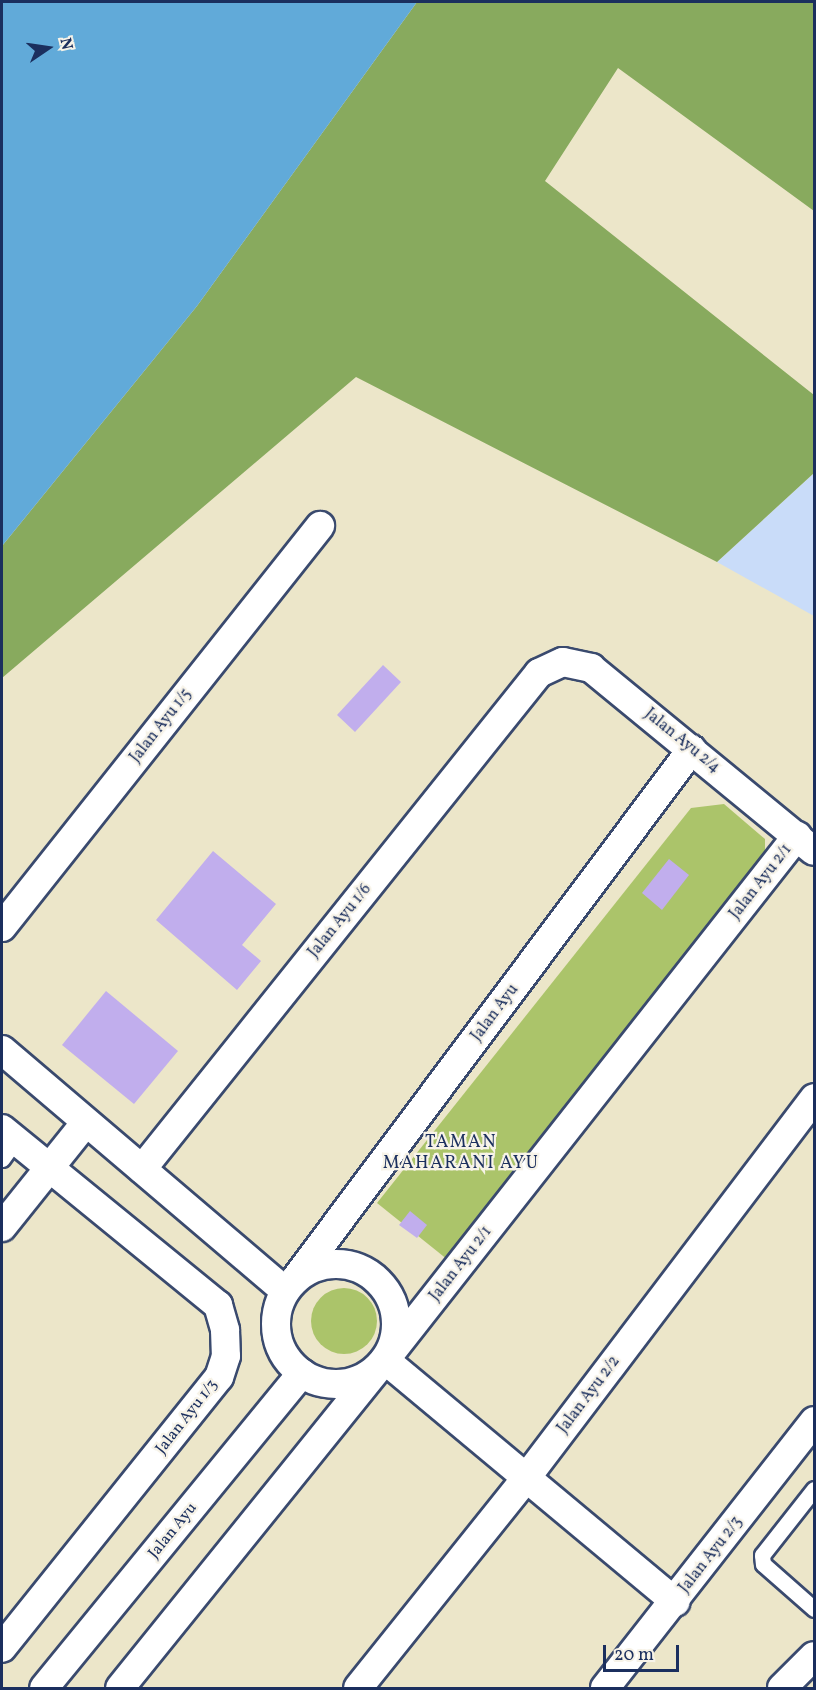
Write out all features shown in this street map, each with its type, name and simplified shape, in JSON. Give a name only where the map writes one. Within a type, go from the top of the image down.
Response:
[{"type":"street","name":"Jalan Ayu 1/5","points":[[2,927],[320,526]]},
{"type":"street","name":"Jalan Ayu 2/4","points":[[539,673],[563,662],[591,668],[692,748],[806,844]]},
{"type":"street","name":"Jalan Ayu 1/6","points":[[141,1169],[539,673]]},
{"type":"street","name":"Jalan Ayu","points":[[291,1284],[692,748]]},
{"type":"street","name":"Jalan Ayu 2/1","points":[[120,1689],[806,844]]},
{"type":"street","points":[[2,1050],[141,1169],[291,1284]]},
{"type":"street","name":"Jalan Ayu 2/2","points":[[358,1689],[526,1478],[814,1098]]},
{"type":"street","points":[[2,1227],[86,1122]]},
{"type":"street","name":"Jalan Ayu 1/3","points":[[2,1648],[219,1377],[226,1356],[225,1330],[218,1305],[48,1167],[6,1143]]},
{"type":"street","points":[[333,1263],[353,1265],[378,1280],[394,1304],[397,1323],[394,1343],[385,1360],[372,1374],[355,1382],[318,1382],[302,1373],[288,1361],[278,1335],[278,1308],[291,1284],[314,1267],[333,1263]]},
{"type":"street","points":[[385,1360],[675,1602]]},
{"type":"street","name":"Jalan Ayu","points":[[44,1689],[302,1373]]},
{"type":"street","name":"Jalan Ayu 2/3","points":[[605,1689],[814,1421]]},
{"type":"street","points":[[782,1689],[814,1656]]},
{"type":"lane","points":[[814,1489],[762,1555],[763,1564],[814,1609]]},
{"type":"shaded area","points":[[814,473],[814,616],[717,562]]},
{"type":"green space","points":[[417,2],[814,2],[814,211],[618,68],[545,181],[814,395],[814,473],[717,562],[356,377],[2,678],[2,546],[197,306]]},
{"type":"green space","points":[[724,804],[765,839],[765,863],[448,1260],[377,1203],[691,808]]},
{"type":"green space","points":[[344,1288],[357,1290],[367,1298],[375,1308],[377,1321],[375,1334],[367,1344],[357,1352],[344,1354],[331,1352],[321,1344],[313,1334],[311,1321],[313,1308],[321,1298],[331,1290]]},
{"type":"water","points":[[2,2],[417,2],[197,306],[2,546]]},
{"type":"building","points":[[383,665],[401,682],[355,732],[337,715]]},
{"type":"building","points":[[213,851],[276,904],[242,945],[261,961],[237,990],[156,920]]},
{"type":"building","points":[[669,859],[689,875],[662,910],[642,893]]},
{"type":"building","points":[[106,991],[178,1051],[134,1104],[62,1045]]},
{"type":"building","points":[[410,1211],[427,1225],[417,1238],[399,1225]]},
{"type":"district","name":"TAMAN MAHARANI AYU","points":[[461,1154]]}]
